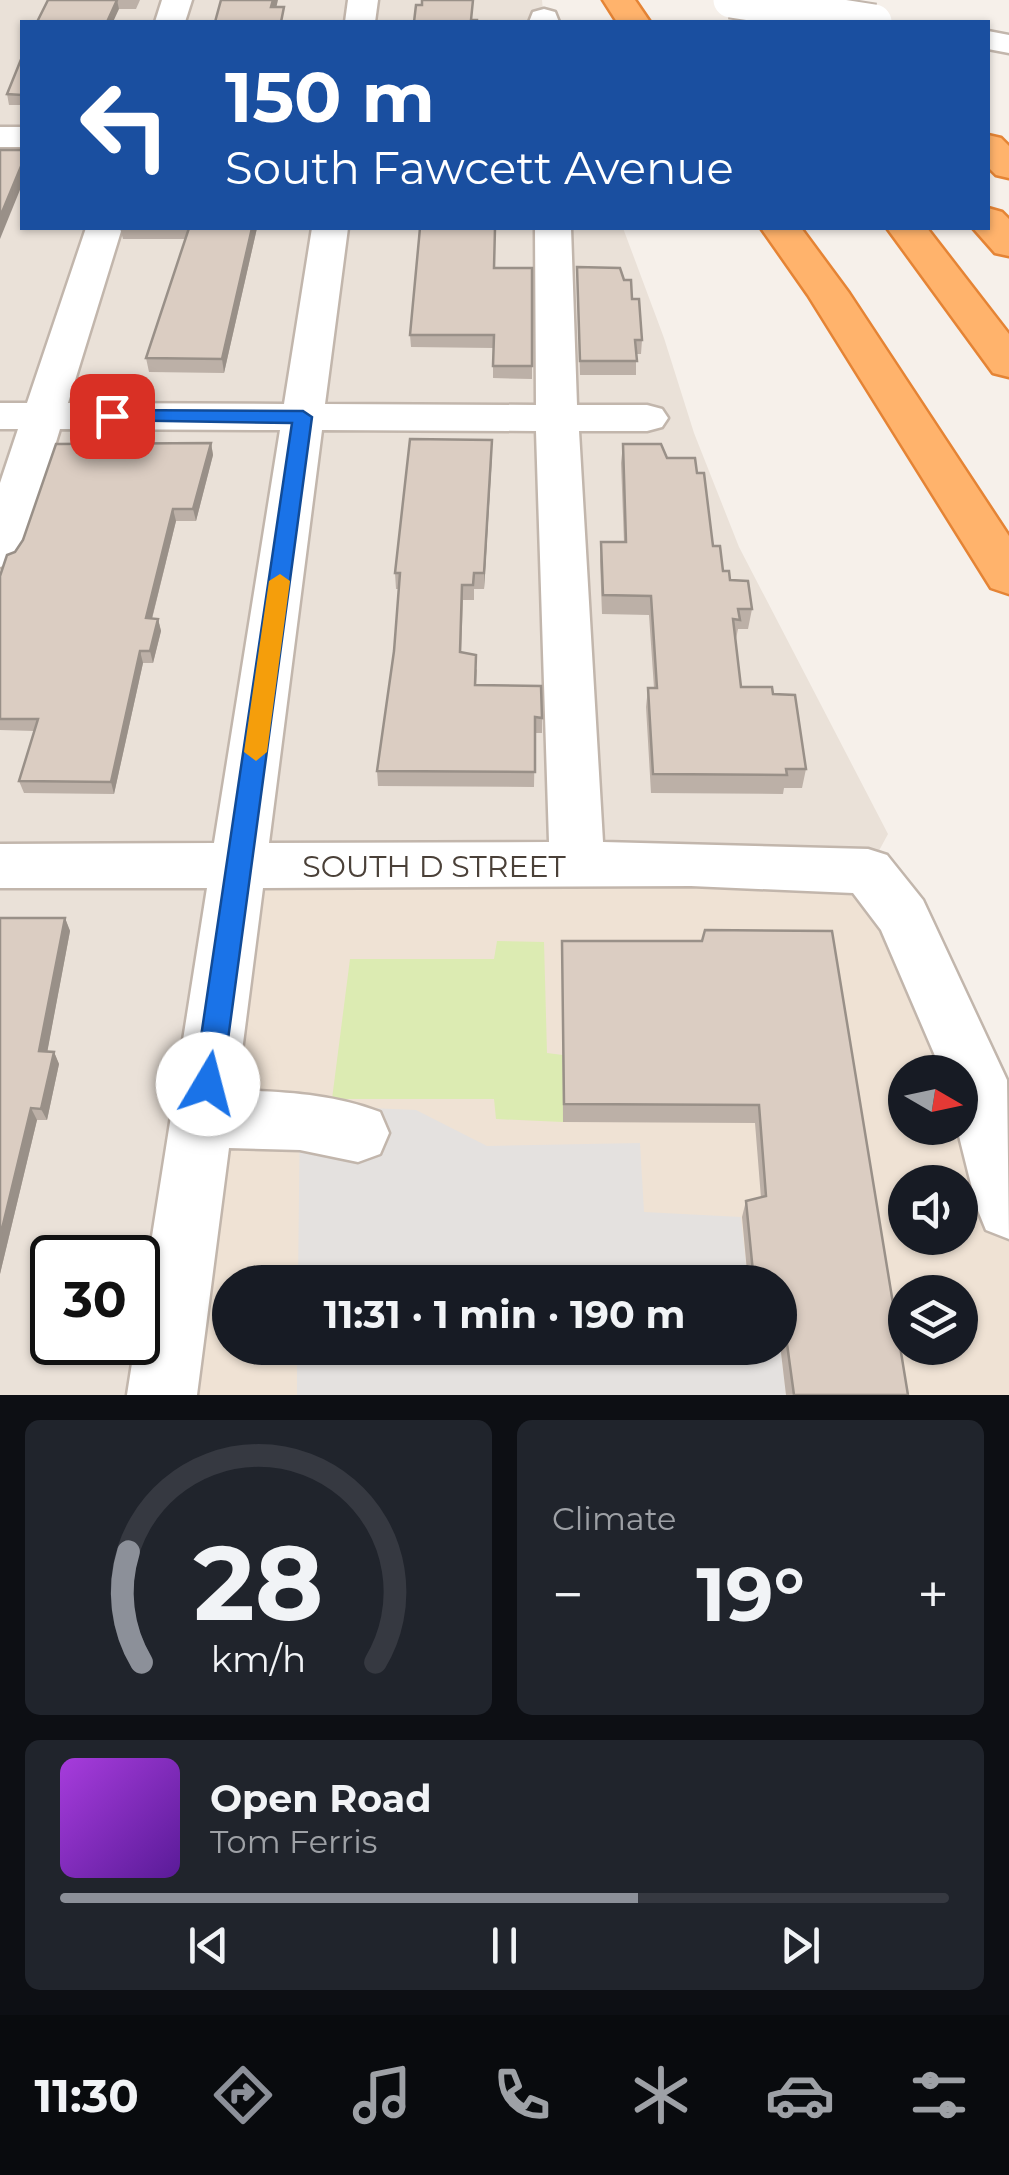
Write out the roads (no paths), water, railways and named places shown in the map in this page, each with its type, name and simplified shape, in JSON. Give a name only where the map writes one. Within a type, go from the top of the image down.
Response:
[{"type":"highway","points":[[721,0],[738,20]]},
{"type":"highway","points":[[791,0],[809,20]]},
{"type":"highway","points":[[844,0],[864,20]]},
{"type":"highway","points":[[990,148],[1009,167]]},
{"type":"highway","points":[[990,222],[1009,244]]},
{"type":"highway","points":[[781,230],[828,293],[1009,576]]},
{"type":"highway","points":[[908,230],[1009,364]]},
{"type":"street","points":[[731,0],[861,20]]},
{"type":"street","points":[[0,551],[103,230]]},
{"type":"street","points":[[162,1395],[330,230]]},
{"type":"street","points":[[552,230],[577,867]]},
{"type":"street","points":[[0,416],[647,418]]},
{"type":"street","name":"SOUTH D STREET","points":[[0,866],[743,865],[868,871],[904,917],[976,1080],[1009,1208]]},
{"type":"street","points":[[203,1118],[300,1121],[358,1133]]}]
